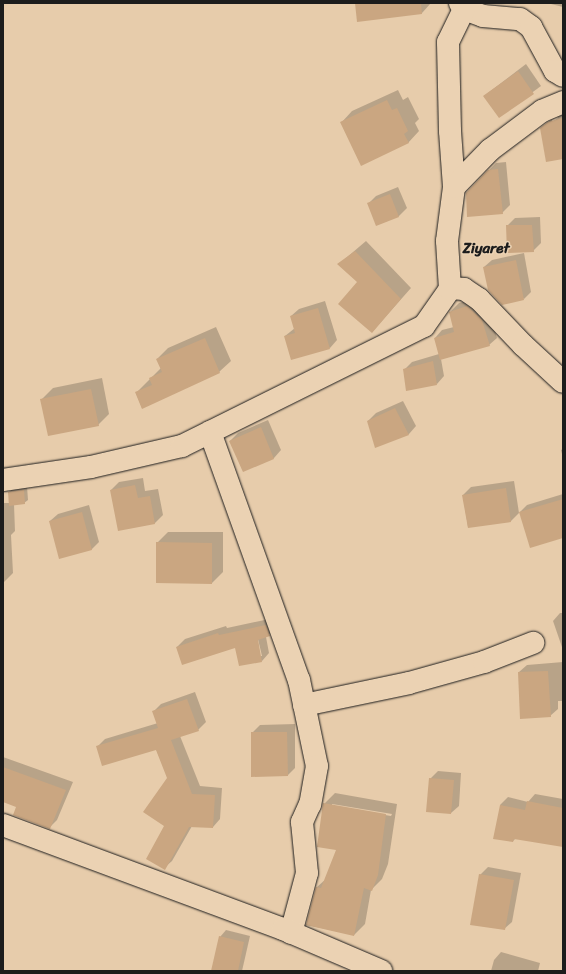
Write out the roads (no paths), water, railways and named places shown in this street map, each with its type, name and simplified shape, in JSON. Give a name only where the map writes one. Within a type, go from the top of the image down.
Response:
[{"type":"street","points":[[3,480],[99,466],[182,446],[424,326],[450,288],[447,241],[454,187],[450,131],[448,42],[462,6],[483,16],[520,19],[531,27],[556,71],[563,76]]},
{"type":"street","points":[[454,187],[490,150],[542,111],[563,102]]},
{"type":"street","points":[[450,288],[464,289],[479,299],[523,345],[560,375]]},
{"type":"street","points":[[210,432],[298,680],[317,766],[310,804],[302,822],[307,873],[291,932]]},
{"type":"street","points":[[304,704],[409,683],[484,662],[533,643]]},
{"type":"street","points":[[3,825],[291,932],[381,971]]},
{"type":"district","name":"Ziyaret","points":[[486,249]]}]
